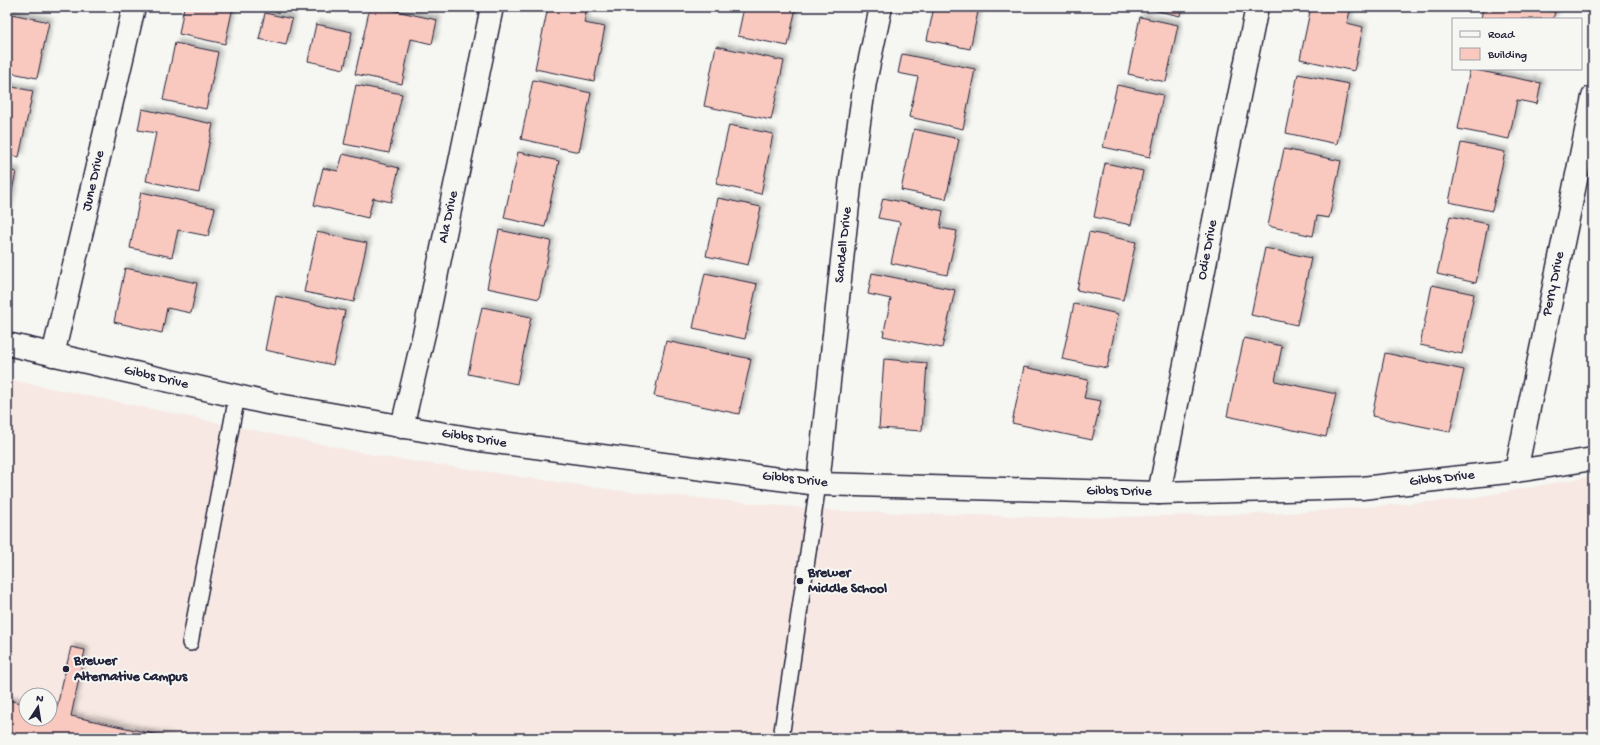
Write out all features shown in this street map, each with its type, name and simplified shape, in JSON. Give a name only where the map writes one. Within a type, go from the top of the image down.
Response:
[{"type":"street","name":"June Drive","points":[[53,355],[134,7]]},
{"type":"street","name":"Ala Drive","points":[[402,427],[427,321],[492,7]]},
{"type":"street","name":"Sandell Drive","points":[[818,484],[851,177],[865,82],[881,7]]},
{"type":"street","name":"Odie Drive","points":[[1159,493],[1257,7]]},
{"type":"street","name":"Perry Drive","points":[[1516,471],[1593,97]]},
{"type":"street","name":"Gibbs Drive","points":[[7,344],[267,403],[402,427],[480,440],[818,484],[1159,493],[1362,488],[1516,471],[1593,459]]},
{"type":"lane","points":[[190,643],[237,396]]},
{"type":"lane","points":[[781,738],[818,484]]},
{"type":"shaded area","name":"Brewer Middle School","points":[[7,379],[383,457],[614,490],[835,511],[1075,518],[1290,513],[1465,499],[1593,476],[1593,738],[7,738]]},
{"type":"building","points":[[184,7],[233,7],[225,44],[179,34]]},
{"type":"building","points":[[370,7],[378,7],[437,20],[432,44],[411,39],[402,84],[355,74]]},
{"type":"building","points":[[548,7],[587,7],[584,23],[605,27],[594,81],[535,69]]},
{"type":"building","points":[[744,7],[796,7],[788,46],[738,36]]},
{"type":"building","points":[[934,7],[979,7],[970,49],[927,40]]},
{"type":"building","points":[[1140,7],[1182,7],[1180,16]]},
{"type":"building","points":[[1311,7],[1351,7],[1347,23],[1363,27],[1354,71],[1300,59]]},
{"type":"building","points":[[1483,7],[1530,7],[1555,12],[1553,18],[1481,18]]},
{"type":"building","points":[[7,13],[49,22],[37,78],[7,72]]},
{"type":"building","points":[[265,13],[292,19],[286,45],[259,39]]},
{"type":"building","points":[[1140,17],[1178,25],[1166,82],[1128,74]]},
{"type":"building","points":[[316,24],[352,32],[344,69],[308,61]]},
{"type":"building","points":[[175,43],[218,52],[206,109],[163,100]]},
{"type":"building","points":[[716,46],[784,61],[771,120],[704,106]]},
{"type":"building","points":[[902,54],[975,69],[963,129],[909,117],[918,77],[898,73]]},
{"type":"building","points":[[1470,70],[1541,83],[1537,104],[1517,100],[1509,139],[1458,129]]},
{"type":"building","points":[[1298,74],[1349,84],[1337,144],[1286,133]]},
{"type":"building","points":[[533,80],[591,93],[579,152],[521,139]]},
{"type":"building","points":[[356,85],[402,94],[389,153],[344,144]]},
{"type":"building","points":[[1117,85],[1163,95],[1150,157],[1103,147]]},
{"type":"building","points":[[7,86],[33,91],[19,157],[7,155]]},
{"type":"building","points":[[142,109],[213,124],[199,192],[146,181],[156,133],[138,130]]},
{"type":"building","points":[[729,125],[773,134],[761,194],[716,184]]},
{"type":"building","points":[[914,129],[959,139],[946,199],[901,190]]},
{"type":"building","points":[[1461,143],[1505,152],[1492,211],[1449,202]]},
{"type":"building","points":[[1284,149],[1341,161],[1329,218],[1317,216],[1313,236],[1268,226]]},
{"type":"building","points":[[518,152],[559,161],[545,227],[504,218]]},
{"type":"building","points":[[343,154],[399,168],[391,202],[373,198],[368,218],[314,205],[323,168],[338,171]]},
{"type":"building","points":[[1105,163],[1143,171],[1131,225],[1094,217]]},
{"type":"building","points":[[7,170],[16,172],[7,214]]},
{"type":"building","points":[[141,192],[215,208],[208,236],[178,230],[172,257],[130,248]]},
{"type":"building","points":[[718,198],[761,207],[748,265],[706,256]]},
{"type":"building","points":[[883,198],[943,211],[940,228],[957,231],[947,275],[891,263],[900,222],[878,218]]},
{"type":"building","points":[[1450,216],[1488,224],[1476,283],[1437,274]]},
{"type":"building","points":[[499,230],[551,241],[539,299],[487,288]]},
{"type":"building","points":[[317,232],[367,243],[354,302],[304,292]]},
{"type":"building","points":[[1089,232],[1136,242],[1123,300],[1077,290]]},
{"type":"building","points":[[1265,248],[1311,258],[1297,325],[1251,315]]},
{"type":"building","points":[[125,268],[197,283],[191,313],[167,308],[162,333],[114,322]]},
{"type":"building","points":[[705,273],[757,284],[745,339],[693,328]]},
{"type":"building","points":[[872,273],[955,290],[942,348],[883,336],[891,299],[868,294]]},
{"type":"building","points":[[1432,285],[1474,294],[1462,354],[1420,345]]},
{"type":"building","points":[[276,296],[345,311],[333,365],[265,350]]},
{"type":"building","points":[[1074,304],[1118,314],[1107,368],[1062,359]]},
{"type":"building","points":[[482,307],[531,317],[517,384],[468,374]]},
{"type":"building","points":[[1244,338],[1282,346],[1275,381],[1336,394],[1326,437],[1227,416]]},
{"type":"building","points":[[666,341],[751,359],[739,414],[654,396]]},
{"type":"building","points":[[1385,353],[1464,370],[1450,432],[1372,416]]},
{"type":"building","points":[[884,359],[927,363],[922,431],[879,428]]},
{"type":"building","points":[[1024,367],[1088,380],[1084,398],[1101,401],[1092,440],[1012,423]]},
{"type":"building","points":[[71,647],[85,650],[71,716],[172,738],[7,738],[7,700],[18,702],[18,727],[58,727],[58,702]]},
{"type":"place","name":"Brewer Middle School","points":[[800,581]]},
{"type":"place","name":"Brewer Alternative Campus","points":[[66,669]]}]
